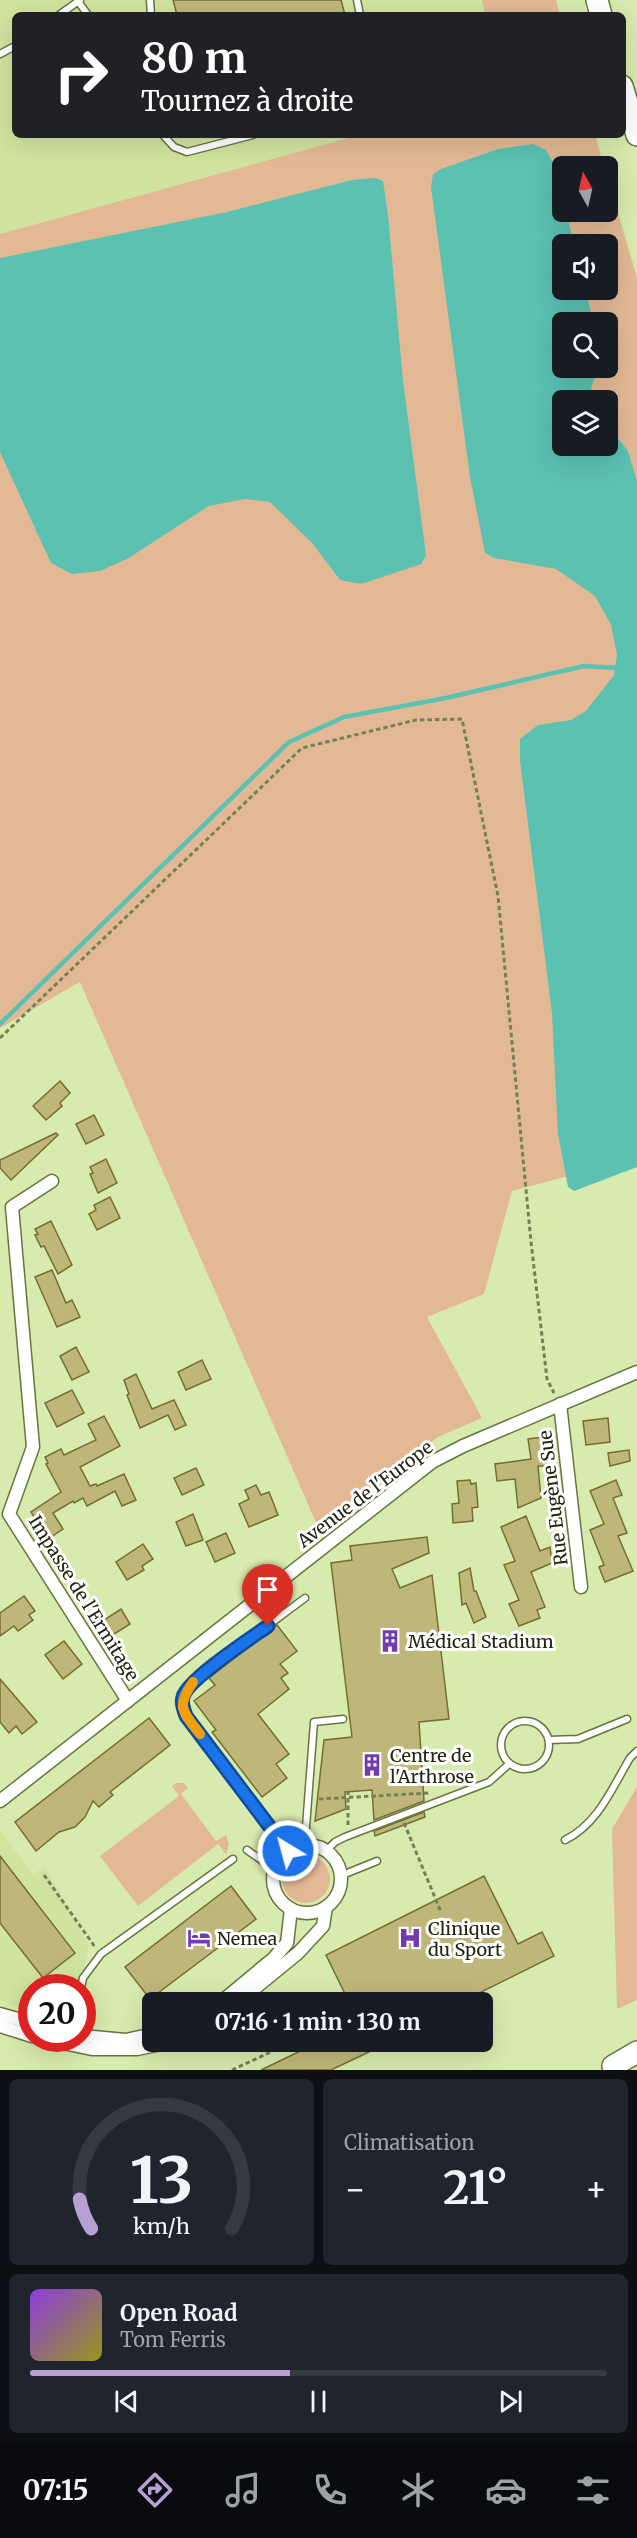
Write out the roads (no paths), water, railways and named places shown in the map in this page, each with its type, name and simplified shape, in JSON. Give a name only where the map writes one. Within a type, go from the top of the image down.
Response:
[{"type":"highway","points":[[626,99],[637,135]]},
{"type":"highway","points":[[613,2066],[637,2052]]},
{"type":"street","name":"Impasse de l'Ermitage","points":[[52,1181],[12,1207],[33,1448],[9,1514],[128,1701]]},
{"type":"street","name":"Avenue de l'Europe","points":[[0,1801],[432,1462],[463,1446],[637,1372]]},
{"type":"street","name":"Rue Eugène Sue","points":[[560,1404],[581,1587]]},
{"type":"street","points":[[310,1845],[326,1851],[335,1859],[340,1876],[340,1888],[334,1899],[326,1907],[305,1913],[291,1909],[278,1897],[273,1881],[274,1869],[280,1859],[293,1848],[310,1845]]},
{"type":"street","points":[[251,1992],[296,1956],[323,1926],[326,1907]]},
{"type":"street","points":[[233,1992],[274,1958],[288,1943],[291,1909]]},
{"type":"street","points":[[0,2014],[18,2019]]},
{"type":"street","points":[[0,2026],[18,2032]]},
{"type":"street","points":[[96,2037],[126,2040],[142,2036]]},
{"type":"street","points":[[96,2049],[142,2048]]},
{"type":"lane","points":[[64,12],[79,0]]},
{"type":"lane","points":[[166,138],[174,147],[187,152],[241,138]]},
{"type":"lane","points":[[305,1598],[194,1681],[183,1696],[186,1716],[293,1848],[306,1827],[314,1722],[343,1719]]},
{"type":"lane","points":[[549,1740],[578,1739],[627,1719]]},
{"type":"lane","points":[[528,1720],[535,1723],[546,1733],[549,1740],[547,1754],[537,1766],[523,1769],[509,1764],[504,1758],[500,1743],[507,1728],[513,1723],[528,1720]]},
{"type":"lane","points":[[565,1840],[576,1835],[593,1820],[630,1758],[637,1751]]},
{"type":"lane","points":[[326,1851],[335,1842],[345,1837],[489,1782],[509,1764]]},
{"type":"lane","points":[[248,1850],[274,1869]]},
{"type":"lane","points":[[86,1974],[101,1954],[233,1859]]},
{"type":"lane","points":[[340,1876],[377,1861]]},
{"type":"water","points":[[533,144],[546,150],[552,161],[552,222],[568,222],[572,234],[552,234],[552,300],[588,300],[591,312],[552,312],[552,378],[595,378],[592,390],[552,390],[552,456],[618,456],[618,438],[628,451],[637,481],[637,1167],[574,1191],[568,1187],[558,1134],[552,1013],[520,761],[520,739],[538,725],[571,720],[586,711],[614,675],[617,655],[611,625],[595,596],[556,569],[494,558],[485,553],[470,477],[431,187],[433,174],[441,169],[498,149]]},
{"type":"water","points":[[375,178],[383,181],[388,215],[403,381],[426,555],[421,564],[361,584],[340,580],[312,543],[270,502],[245,499],[209,506],[127,559],[100,571],[72,574],[51,563],[0,452],[0,258],[227,212],[352,180]]},
{"type":"waterway","points":[[0,1024],[289,742],[344,717],[446,698],[584,666],[619,668]]},
{"type":"place","name":"Médical Stadium","points":[[390,1641]]},
{"type":"place","name":"Centre de l'Arthrose","points":[[372,1765]]},
{"type":"place","name":"Nemea","points":[[199,1938]]},
{"type":"place","name":"Clinique du Sport","points":[[410,1938]]}]
